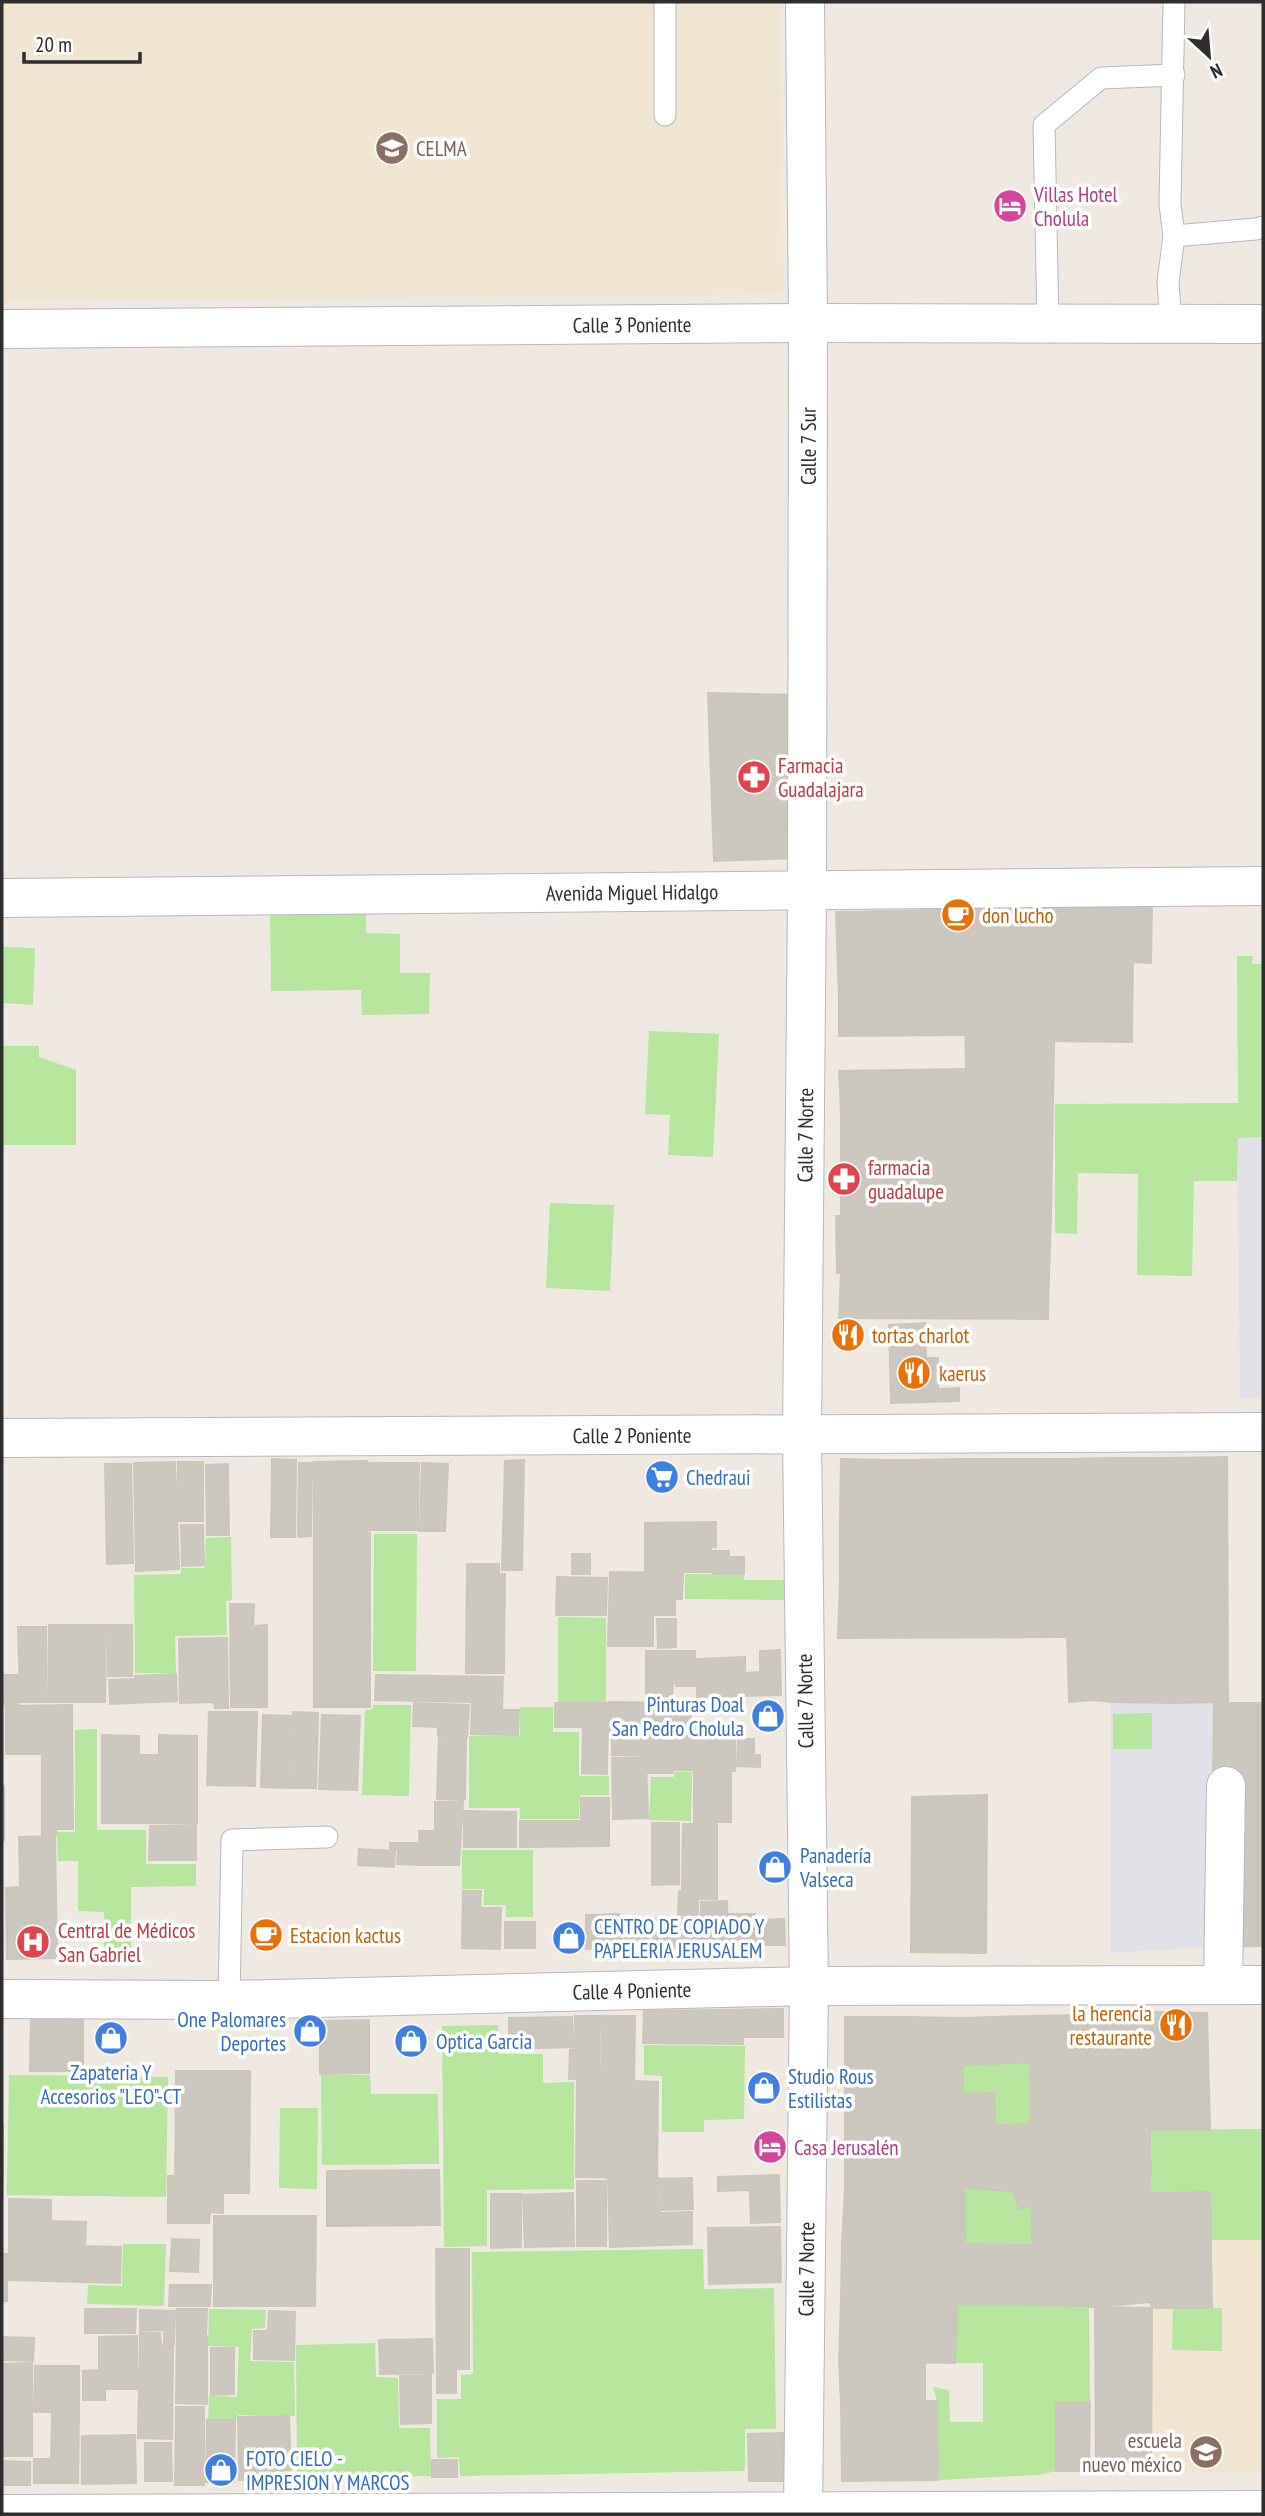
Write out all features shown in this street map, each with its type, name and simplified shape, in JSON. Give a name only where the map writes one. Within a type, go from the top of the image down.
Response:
[{"type":"street","name":"Calle 7 Sur","points":[[805,2],[808,323],[807,888]]},
{"type":"street","name":"Calle 3 Poniente","points":[[2,329],[808,323],[1263,324]]},
{"type":"street","name":"Avenida Miguel Hidalgo","points":[[2,898],[807,888],[1263,886]]},
{"type":"street","name":"Calle 7 Norte","points":[[803,2513],[809,1986],[802,1436],[807,888]]},
{"type":"street","name":"Calle 2 Poniente","points":[[2,1438],[1263,1432]]},
{"type":"street","points":[[1223,1985],[1226,1786]]},
{"type":"street","name":"Calle 4 Poniente","points":[[2,1999],[229,2000],[809,1986],[1263,1985]]},
{"type":"street","points":[[2,2514],[1263,2510]]},
{"type":"lane","points":[[665,2],[665,115]]},
{"type":"lane","points":[[1171,324],[1168,282],[1174,236],[1170,204],[1174,2]]},
{"type":"lane","points":[[1048,324],[1044,125],[1101,78],[1174,75]]},
{"type":"lane","points":[[1174,236],[1263,227]]},
{"type":"lane","points":[[229,2000],[233,1840],[327,1838]]},
{"type":"shaded area","name":"CELMA","points":[[2,2],[780,2],[783,294],[2,301]]},
{"type":"shaded area","points":[[1237,1137],[1263,1137],[1263,1398],[1240,1398]]},
{"type":"shaded area","points":[[1111,1702],[1214,1703],[1211,1947],[1111,1953]]},
{"type":"shaded area","points":[[1213,2240],[1263,2240],[1263,2473],[1151,2472],[1152,2308],[1212,2308]]},
{"type":"green space","points":[[366,907],[366,933],[400,934],[400,973],[430,973],[429,1014],[362,1015],[361,990],[271,991],[270,908]]},
{"type":"green space","points":[[2,947],[35,948],[33,1005],[2,1003]]},
{"type":"green space","points":[[1237,956],[1253,956],[1252,964],[1263,964],[1263,1137],[1238,1138],[1237,1181],[1194,1181],[1192,1276],[1137,1275],[1138,1174],[1078,1173],[1077,1234],[1055,1233],[1055,1104],[1238,1103]]},
{"type":"green space","points":[[649,1031],[719,1034],[713,1157],[668,1155],[670,1115],[645,1114]]},
{"type":"green space","points":[[2,1046],[39,1046],[39,1057],[76,1070],[76,1145],[2,1145]]},
{"type":"green space","points":[[550,1203],[614,1205],[610,1291],[546,1288]]},
{"type":"green space","points":[[374,1534],[417,1534],[416,1671],[373,1671]]},
{"type":"green space","points":[[231,1537],[232,1600],[226,1601],[227,1635],[175,1636],[176,1673],[135,1673],[134,1575],[181,1574],[181,1568],[205,1568],[206,1538]]},
{"type":"green space","points":[[685,1574],[744,1575],[744,1580],[784,1580],[784,1600],[685,1599]]},
{"type":"green space","points":[[558,1617],[606,1618],[606,1702],[558,1702]]},
{"type":"green space","points":[[373,1705],[411,1705],[409,1796],[362,1795],[365,1710],[372,1710]]},
{"type":"green space","points":[[520,1707],[553,1707],[553,1732],[579,1732],[579,1776],[609,1776],[609,1795],[580,1795],[579,1819],[520,1819],[520,1808],[469,1808],[469,1736],[520,1735]]},
{"type":"green space","points":[[1152,1713],[1152,1749],[1113,1749],[1113,1714]]},
{"type":"green space","points":[[97,1729],[97,1830],[146,1830],[146,1864],[196,1864],[196,1886],[131,1887],[131,1951],[104,1952],[104,1912],[78,1911],[78,1861],[58,1861],[57,1832],[75,1832],[75,1730]]},
{"type":"green space","points":[[675,1772],[692,1772],[691,1821],[649,1820],[651,1777],[674,1777]]},
{"type":"green space","points":[[462,1850],[533,1850],[533,1917],[506,1917],[506,1905],[484,1905],[484,1889],[462,1889]]},
{"type":"green space","points":[[498,2025],[499,2054],[543,2054],[543,2083],[574,2082],[574,2189],[487,2190],[487,2246],[444,2247],[442,2026]]},
{"type":"green space","points":[[644,2045],[745,2046],[744,2119],[704,2120],[704,2132],[662,2132],[662,2076],[644,2075]]},
{"type":"green space","points":[[1034,2061],[1035,2127],[995,2125],[994,2093],[963,2094],[963,2065]]},
{"type":"green space","points":[[9,2075],[168,2077],[166,2197],[7,2195]]},
{"type":"green space","points":[[321,2075],[370,2075],[371,2094],[438,2094],[439,2164],[322,2165]]},
{"type":"green space","points":[[280,2108],[318,2108],[317,2189],[279,2188]]},
{"type":"green space","points":[[1263,2129],[1263,2240],[1213,2240],[1210,2243],[1210,2192],[1150,2193],[1152,2130]]},
{"type":"green space","points":[[964,2188],[1013,2191],[1019,2208],[1035,2204],[1034,2245],[965,2246]]},
{"type":"green space","points":[[123,2244],[166,2244],[164,2306],[87,2304],[88,2285],[122,2286]]},
{"type":"green space","points":[[703,2249],[704,2289],[774,2288],[776,2429],[745,2429],[745,2471],[460,2476],[459,2457],[437,2458],[437,2399],[461,2399],[461,2375],[473,2374],[472,2252]]},
{"type":"green space","points":[[957,2305],[1089,2308],[1090,2402],[1056,2402],[1056,2471],[1038,2475],[938,2480],[937,2401],[933,2387],[949,2390],[950,2422],[983,2422],[983,2363],[955,2363]]},
{"type":"green space","points":[[1173,2308],[1222,2308],[1222,2351],[1172,2350]]},
{"type":"green space","points":[[209,2309],[266,2310],[265,2328],[252,2329],[250,2361],[294,2362],[295,2416],[238,2415],[238,2419],[208,2419],[209,2396],[237,2397],[239,2347],[208,2346]]},
{"type":"green space","points":[[375,2343],[376,2377],[398,2378],[399,2428],[430,2428],[431,2476],[297,2478],[296,2345]]},
{"type":"building","name":"Farmacia Guadalajara","points":[[708,693],[797,695],[798,858],[714,861]]},
{"type":"building","points":[[1053,903],[1152,904],[1151,963],[1133,962],[1132,1042],[1051,1041]]},
{"type":"building","points":[[970,907],[1053,907],[1051,1214],[983,1213],[981,1156],[963,1154],[965,1008]]},
{"type":"building","points":[[970,907],[965,1008],[935,1007],[933,910]]},
{"type":"building","points":[[933,910],[935,1007],[903,1008],[902,911]]},
{"type":"building","points":[[902,911],[903,996],[839,997],[836,912]]},
{"type":"building","points":[[903,996],[903,1008],[965,1008],[966,1035],[839,1036],[839,997]]},
{"type":"building","points":[[966,1069],[964,1110],[841,1112],[839,1071]]},
{"type":"building","points":[[964,1110],[963,1154],[841,1156],[841,1112]]},
{"type":"building","points":[[841,1156],[981,1156],[983,1213],[841,1215]]},
{"type":"building","points":[[1051,1214],[1049,1274],[837,1273],[836,1216]]},
{"type":"building","points":[[841,1273],[1049,1274],[1048,1319],[839,1318]]},
{"type":"building","name":"kaerus","points":[[925,1323],[926,1358],[938,1358],[938,1389],[959,1388],[959,1401],[891,1403],[889,1325]]},
{"type":"building","points":[[1227,1457],[1228,1702],[1170,1703],[1169,1458]]},
{"type":"building","points":[[1113,1458],[1169,1458],[1170,1703],[1111,1702]]},
{"type":"building","points":[[1113,1458],[1111,1702],[1069,1702],[1068,1459]]},
{"type":"building","points":[[272,1459],[296,1460],[295,1537],[271,1537]]},
{"type":"building","points":[[841,1459],[885,1460],[884,1519],[840,1518]]},
{"type":"building","points":[[959,1459],[958,1520],[920,1519],[918,1460]]},
{"type":"building","points":[[959,1459],[1068,1459],[1069,1519],[958,1520]]},
{"type":"building","points":[[524,1460],[522,1570],[502,1570],[505,1461]]},
{"type":"building","points":[[885,1460],[921,1460],[920,1519],[884,1519]]},
{"type":"building","points":[[367,1461],[367,1532],[370,1533],[370,1707],[314,1707],[314,1462]]},
{"type":"building","points":[[175,1462],[179,1569],[136,1571],[134,1463]]},
{"type":"building","points":[[178,1462],[203,1462],[203,1521],[178,1521]]},
{"type":"building","points":[[299,1463],[312,1463],[311,1536],[298,1537]]},
{"type":"building","points":[[368,1463],[419,1463],[418,1530],[368,1530]]},
{"type":"building","points":[[422,1463],[448,1464],[445,1531],[420,1531]]},
{"type":"building","points":[[105,1464],[131,1464],[133,1563],[107,1564]]},
{"type":"building","points":[[228,1464],[229,1535],[207,1535],[206,1465]]},
{"type":"building","points":[[840,1518],[1069,1519],[1068,1581],[840,1579]]},
{"type":"building","points":[[716,1522],[716,1547],[711,1547],[711,1572],[645,1572],[645,1523]]},
{"type":"building","points":[[181,1525],[203,1525],[204,1565],[182,1566]]},
{"type":"building","points":[[713,1551],[729,1551],[729,1557],[744,1557],[744,1574],[713,1574]]},
{"type":"building","points":[[572,1554],[590,1554],[590,1574],[572,1574]]},
{"type":"building","points":[[467,1564],[499,1564],[499,1574],[505,1574],[504,1673],[466,1673]]},
{"type":"building","points":[[610,1572],[683,1573],[682,1599],[675,1599],[675,1615],[653,1615],[653,1646],[608,1646]]},
{"type":"building","points":[[557,1577],[607,1578],[606,1615],[556,1615]]},
{"type":"building","points":[[840,1579],[1068,1581],[1067,1637],[838,1638]]},
{"type":"building","points":[[230,1604],[254,1604],[253,1626],[267,1625],[267,1707],[231,1707]]},
{"type":"building","points":[[657,1619],[676,1619],[676,1647],[658,1648]]},
{"type":"building","points":[[49,1625],[106,1625],[105,1702],[48,1702]]},
{"type":"building","points":[[108,1625],[132,1625],[132,1676],[108,1676]]},
{"type":"building","points":[[18,1627],[46,1627],[46,1702],[20,1702]]},
{"type":"building","points":[[227,1638],[228,1708],[215,1708],[214,1702],[180,1703],[179,1639]]},
{"type":"building","points":[[780,1650],[781,1695],[697,1697],[697,1659],[745,1657],[745,1673],[760,1672],[760,1651]]},
{"type":"building","points":[[646,1651],[695,1651],[695,1686],[676,1686],[676,1682],[646,1683]]},
{"type":"building","points":[[176,1674],[177,1701],[110,1704],[109,1680]]},
{"type":"building","points":[[2,1675],[18,1675],[18,1704],[2,1704]]},
{"type":"building","points":[[376,1675],[503,1677],[502,1710],[519,1710],[518,1735],[471,1734],[472,1702],[375,1700]]},
{"type":"building","points":[[646,1684],[673,1684],[672,1701],[646,1700]]},
{"type":"building","points":[[610,1702],[691,1703],[690,1733],[609,1732]]},
{"type":"building","points":[[414,1703],[469,1705],[467,1737],[438,1735],[438,1727],[413,1726]]},
{"type":"building","points":[[555,1703],[608,1703],[607,1774],[582,1773],[583,1727],[555,1727]]},
{"type":"building","points":[[1214,1703],[1263,1703],[1263,1946],[1211,1947]]},
{"type":"building","points":[[72,1705],[73,1829],[56,1829],[56,1835],[42,1835],[42,1754],[6,1754],[6,1706]]},
{"type":"building","points":[[209,1712],[257,1712],[255,1786],[207,1785]]},
{"type":"building","points":[[293,1712],[318,1713],[316,1788],[291,1788]]},
{"type":"building","points":[[263,1715],[291,1716],[289,1788],[261,1787]]},
{"type":"building","points":[[322,1715],[360,1716],[357,1790],[319,1789]]},
{"type":"building","points":[[102,1735],[139,1736],[139,1755],[159,1755],[159,1735],[197,1736],[197,1823],[102,1823]]},
{"type":"building","points":[[673,1735],[673,1773],[648,1773],[647,1755],[612,1755],[612,1736]]},
{"type":"building","points":[[674,1735],[690,1735],[691,1739],[735,1739],[735,1771],[674,1770]]},
{"type":"building","points":[[439,1737],[466,1738],[465,1799],[437,1799]]},
{"type":"building","points":[[738,1739],[754,1739],[754,1755],[760,1755],[760,1767],[737,1766]]},
{"type":"building","points":[[646,1757],[648,1818],[613,1819],[612,1758]]},
{"type":"building","points":[[731,1771],[731,1822],[694,1822],[694,1772]]},
{"type":"building","points":[[4,1786],[4,1840],[2,1840]]},
{"type":"building","points":[[987,1795],[986,1953],[911,1952],[912,1797]]},
{"type":"building","points":[[581,1798],[609,1798],[609,1846],[520,1847],[520,1821],[581,1821]]},
{"type":"building","points":[[463,1801],[459,1865],[420,1865],[419,1831],[435,1831],[435,1802]]},
{"type":"building","points":[[464,1811],[516,1812],[516,1847],[464,1847]]},
{"type":"building","points":[[652,1823],[679,1823],[679,1884],[652,1885]]},
{"type":"building","points":[[683,1824],[717,1824],[717,1899],[698,1899],[698,1915],[678,1915],[679,1891],[682,1891]]},
{"type":"building","points":[[196,1825],[196,1860],[149,1860],[150,1826]]},
{"type":"building","points":[[55,1836],[57,1958],[7,1959],[6,1888],[20,1887],[19,1837]]},
{"type":"building","points":[[390,1843],[419,1843],[419,1865],[397,1864],[398,1849],[390,1849]]},
{"type":"building","points":[[359,1849],[395,1851],[394,1867],[358,1865]]},
{"type":"building","points":[[463,1891],[481,1891],[480,1908],[501,1908],[500,1949],[462,1948]]},
{"type":"building","points":[[727,1901],[728,1947],[701,1947],[701,1902]]},
{"type":"building","points":[[619,1914],[620,1948],[586,1949],[586,1915]]},
{"type":"building","points":[[729,1914],[755,1914],[755,1920],[784,1919],[785,1945],[730,1945]]},
{"type":"building","points":[[698,1917],[699,1948],[653,1950],[652,1919]]},
{"type":"building","points":[[621,1920],[649,1920],[648,1953],[621,1953]]},
{"type":"building","points":[[505,1922],[535,1922],[535,1948],[505,1948]]},
{"type":"building","points":[[783,2009],[783,2037],[743,2037],[743,2044],[643,2043],[644,2011]]},
{"type":"building","points":[[1152,2012],[1207,2013],[1210,2130],[1152,2130]]},
{"type":"building","points":[[1152,2012],[1150,2193],[1090,2194],[1087,2015]]},
{"type":"building","points":[[1087,2015],[1095,2307],[1033,2305],[1030,2016]]},
{"type":"building","points":[[575,2016],[600,2016],[599,2079],[569,2079],[570,2050],[574,2049]]},
{"type":"building","points":[[602,2016],[635,2016],[634,2081],[658,2082],[657,2178],[576,2177],[577,2081],[601,2081]]},
{"type":"building","points":[[1030,2016],[1031,2062],[963,2065],[962,2018]]},
{"type":"building","points":[[572,2017],[573,2047],[509,2049],[509,2018]]},
{"type":"building","points":[[845,2017],[904,2017],[905,2121],[963,2120],[964,2188],[845,2189]]},
{"type":"building","points":[[904,2017],[962,2018],[963,2120],[905,2121]]},
{"type":"building","points":[[31,2019],[83,2019],[83,2071],[30,2071]]},
{"type":"building","points":[[369,2020],[369,2073],[320,2074],[320,2021]]},
{"type":"building","points":[[176,2071],[250,2071],[249,2193],[175,2193]]},
{"type":"building","points":[[994,2093],[995,2125],[1032,2124],[1035,2204],[1019,2209],[1013,2191],[964,2188],[963,2094]]},
{"type":"building","points":[[3,2125],[3,2177],[2,2177]]},
{"type":"building","points":[[439,2170],[440,2225],[327,2226],[327,2171]]},
{"type":"building","points":[[779,2175],[780,2222],[751,2223],[750,2190],[718,2191],[718,2177]]},
{"type":"building","points":[[168,2176],[174,2176],[174,2195],[223,2195],[223,2213],[210,2212],[209,2223],[168,2223]]},
{"type":"building","points":[[659,2178],[660,2213],[692,2212],[692,2244],[610,2247],[608,2179]]},
{"type":"building","points":[[692,2178],[693,2209],[662,2210],[661,2179]]},
{"type":"building","points":[[577,2181],[606,2181],[606,2246],[577,2246]]},
{"type":"building","points":[[964,2188],[965,2246],[842,2243],[845,2189]]},
{"type":"building","points":[[1210,2192],[1212,2308],[1152,2308],[1150,2193]]},
{"type":"building","points":[[573,2193],[574,2246],[525,2247],[523,2195]]},
{"type":"building","points":[[1150,2193],[1150,2302],[1095,2307],[1090,2194]]},
{"type":"building","points":[[491,2194],[521,2194],[521,2247],[491,2248]]},
{"type":"building","points":[[9,2199],[51,2200],[51,2221],[86,2222],[85,2246],[121,2247],[120,2283],[9,2280]]},
{"type":"building","points":[[214,2216],[316,2216],[315,2306],[214,2306]]},
{"type":"building","points":[[780,2227],[781,2282],[709,2284],[708,2228]]},
{"type":"building","points":[[172,2239],[199,2240],[198,2272],[170,2271]]},
{"type":"building","points":[[842,2243],[1034,2245],[1033,2305],[841,2303]]},
{"type":"building","points":[[436,2249],[469,2249],[469,2369],[456,2369],[456,2393],[437,2393]]},
{"type":"building","points":[[2,2254],[7,2254],[7,2301],[2,2301]]},
{"type":"building","points":[[170,2285],[211,2285],[210,2306],[169,2306]]},
{"type":"building","points":[[841,2303],[957,2305],[955,2363],[839,2361]]},
{"type":"building","points":[[1095,2307],[1152,2308],[1151,2472],[1096,2472]]},
{"type":"building","points":[[85,2309],[136,2309],[135,2333],[85,2333]]},
{"type":"building","points":[[177,2309],[207,2309],[206,2334],[177,2334]]},
{"type":"building","points":[[140,2310],[175,2311],[174,2344],[164,2344],[164,2330],[140,2331]]},
{"type":"building","points":[[269,2311],[295,2312],[294,2360],[254,2359],[254,2331],[268,2331]]},
{"type":"building","points":[[140,2333],[160,2333],[161,2346],[173,2346],[172,2439],[138,2438]]},
{"type":"building","points":[[137,2336],[137,2389],[105,2389],[105,2400],[83,2400],[83,2371],[99,2370],[99,2337]]},
{"type":"building","points":[[177,2336],[207,2336],[207,2404],[176,2403]]},
{"type":"building","points":[[2,2337],[34,2338],[33,2361],[2,2360]]},
{"type":"building","points":[[432,2339],[433,2373],[380,2374],[379,2340]]},
{"type":"building","points":[[211,2348],[234,2348],[234,2394],[211,2395]]},
{"type":"building","points":[[839,2361],[925,2363],[925,2402],[841,2402]]},
{"type":"building","points":[[32,2363],[32,2456],[2,2456],[2,2364]]},
{"type":"building","points":[[35,2366],[79,2366],[79,2412],[34,2412]]},
{"type":"building","points":[[431,2375],[431,2423],[401,2424],[400,2376]]},
{"type":"building","points":[[937,2401],[938,2480],[842,2481],[841,2402]]},
{"type":"building","points":[[1056,2402],[1090,2402],[1089,2471],[1056,2471]]},
{"type":"building","points":[[176,2407],[204,2407],[204,2485],[175,2485]]},
{"type":"building","points":[[52,2414],[79,2414],[78,2483],[34,2483],[34,2459],[51,2459]]},
{"type":"building","points":[[289,2416],[291,2479],[239,2480],[238,2417]]},
{"type":"building","points":[[207,2420],[235,2420],[234,2482],[206,2482]]},
{"type":"building","points":[[783,2433],[783,2481],[749,2481],[748,2434]]},
{"type":"building","points":[[135,2435],[136,2483],[82,2484],[82,2436]]},
{"type":"building","points":[[145,2443],[171,2443],[172,2481],[145,2481]]},
{"type":"building","points":[[432,2460],[457,2460],[457,2477],[432,2477]]},
{"type":"building","points":[[2,2461],[30,2462],[30,2485],[2,2485]]},
{"type":"place","name":"CELMA","points":[[392,148]]},
{"type":"place","name":"Villas Hotel Cholula","points":[[1010,206]]},
{"type":"place","name":"Farmacia Guadalajara","points":[[754,777]]},
{"type":"place","name":"don lucho","points":[[958,915]]},
{"type":"place","name":"farmacia guadalupe","points":[[844,1179]]},
{"type":"place","name":"tortas charlot","points":[[848,1335]]},
{"type":"place","name":"kaerus","points":[[914,1373]]},
{"type":"place","name":"Chedraui","points":[[662,1477]]},
{"type":"place","name":"Pinturas Doal San Pedro Cholula","points":[[768,1716]]},
{"type":"place","name":"Panadería Valseca","points":[[775,1867]]},
{"type":"place","name":"Estacion kactus","points":[[266,1935]]},
{"type":"place","name":"CENTRO DE COPIADO Y PAPELERIA JERUSALEM","points":[[569,1938]]},
{"type":"place","name":"Central de Médicos San Gabriel","points":[[33,1942]]},
{"type":"place","name":"la herencia restaurante","points":[[1176,2025]]},
{"type":"place","name":"One Palomares Deportes","points":[[310,2031]]},
{"type":"place","name":"Zapateria Y Accesorios \"LEO\"-CT","points":[[111,2038]]},
{"type":"place","name":"Optica Garcia","points":[[411,2041]]},
{"type":"place","name":"Studio Rous Estilistas","points":[[764,2088]]},
{"type":"place","name":"Casa Jerusalén","points":[[770,2147]]},
{"type":"place","name":"escuela nuevo méxico","points":[[1206,2452]]},
{"type":"place","name":"FOTO CIELO - IMPRESION Y MARCOS","points":[[221,2470]]}]
